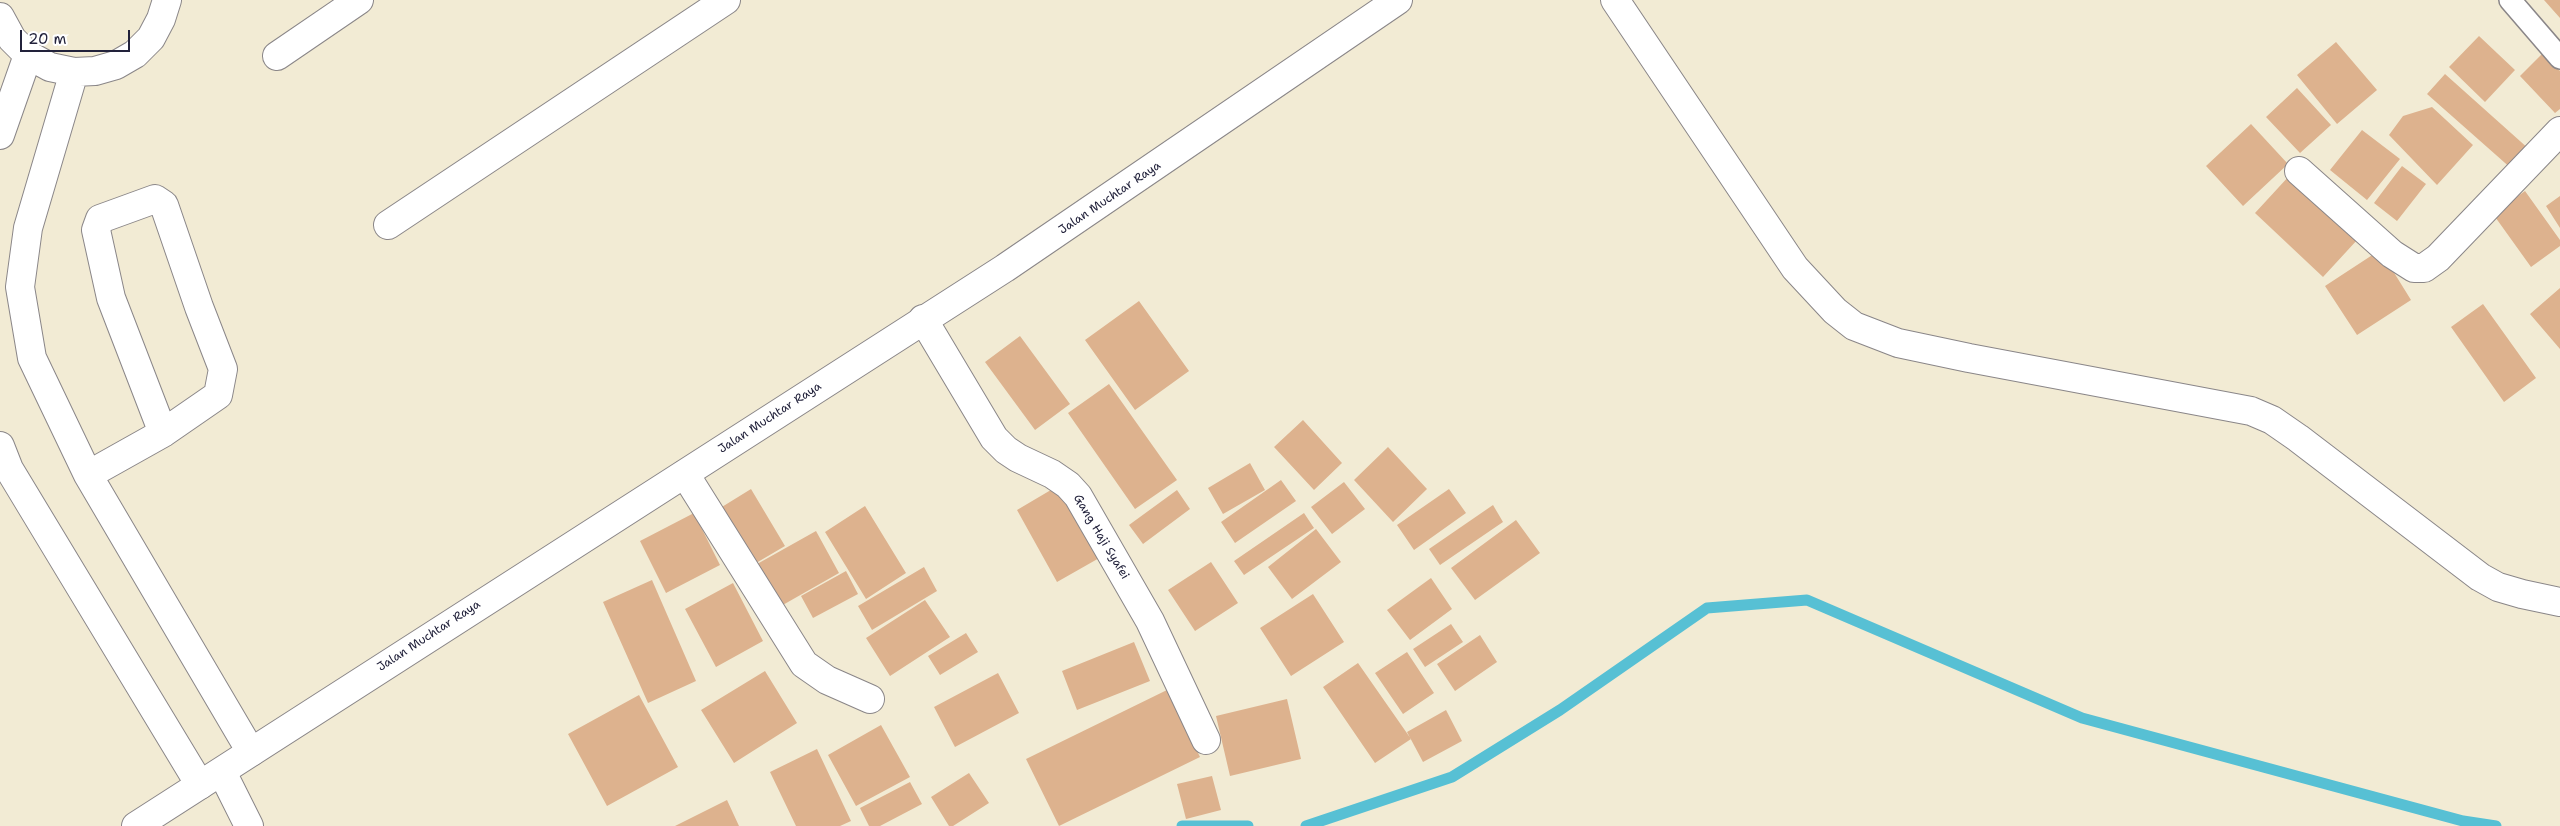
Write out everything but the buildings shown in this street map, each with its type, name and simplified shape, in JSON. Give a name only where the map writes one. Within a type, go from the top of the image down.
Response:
[{"type":"main road","points":[[0,17],[12,39],[28,55],[50,67],[74,72],[102,69],[116,65],[135,54],[151,38],[161,19],[167,0]]},
{"type":"main road","points":[[277,56],[359,0]]},
{"type":"main road","points":[[388,226],[726,0]]},
{"type":"main road","name":"Jalan Muchtar Raya","points":[[136,826],[1104,203],[1398,0]]},
{"type":"main road","points":[[1615,0],[1795,268],[1835,311],[1854,326],[1898,343],[2251,411],[2272,420],[2298,438],[2480,577],[2498,586],[2522,594],[2560,602]]},
{"type":"main road","points":[[0,135],[28,55]]},
{"type":"main road","points":[[74,72],[28,228],[20,287],[32,358],[88,475],[251,752]]},
{"type":"main road","points":[[2299,171],[2392,254],[2414,268],[2424,268],[2438,258],[2560,132]]},
{"type":"main road","points":[[88,475],[163,433],[218,395],[223,369],[199,307],[164,205],[155,199],[100,219],[96,230],[111,298],[163,433]]},
{"type":"main road","name":"Gang Haji Syafei","points":[[923,319],[994,438],[1006,450],[1018,458],[1052,474],[1068,485],[1078,496],[1096,524],[1150,622],[1206,740]]},
{"type":"main road","points":[[3,463],[211,779],[249,826]]},
{"type":"main road","points":[[684,474],[804,664],[827,680],[870,699]]},
{"type":"lane","points":[[2510,0],[2560,58]]},
{"type":"waterway","points":[[1306,826],[1452,777],[1560,710],[1707,608],[1807,600],[2082,718],[2463,821],[2496,826]]},
{"type":"waterway","points":[[1182,826],[1248,826]]}]
